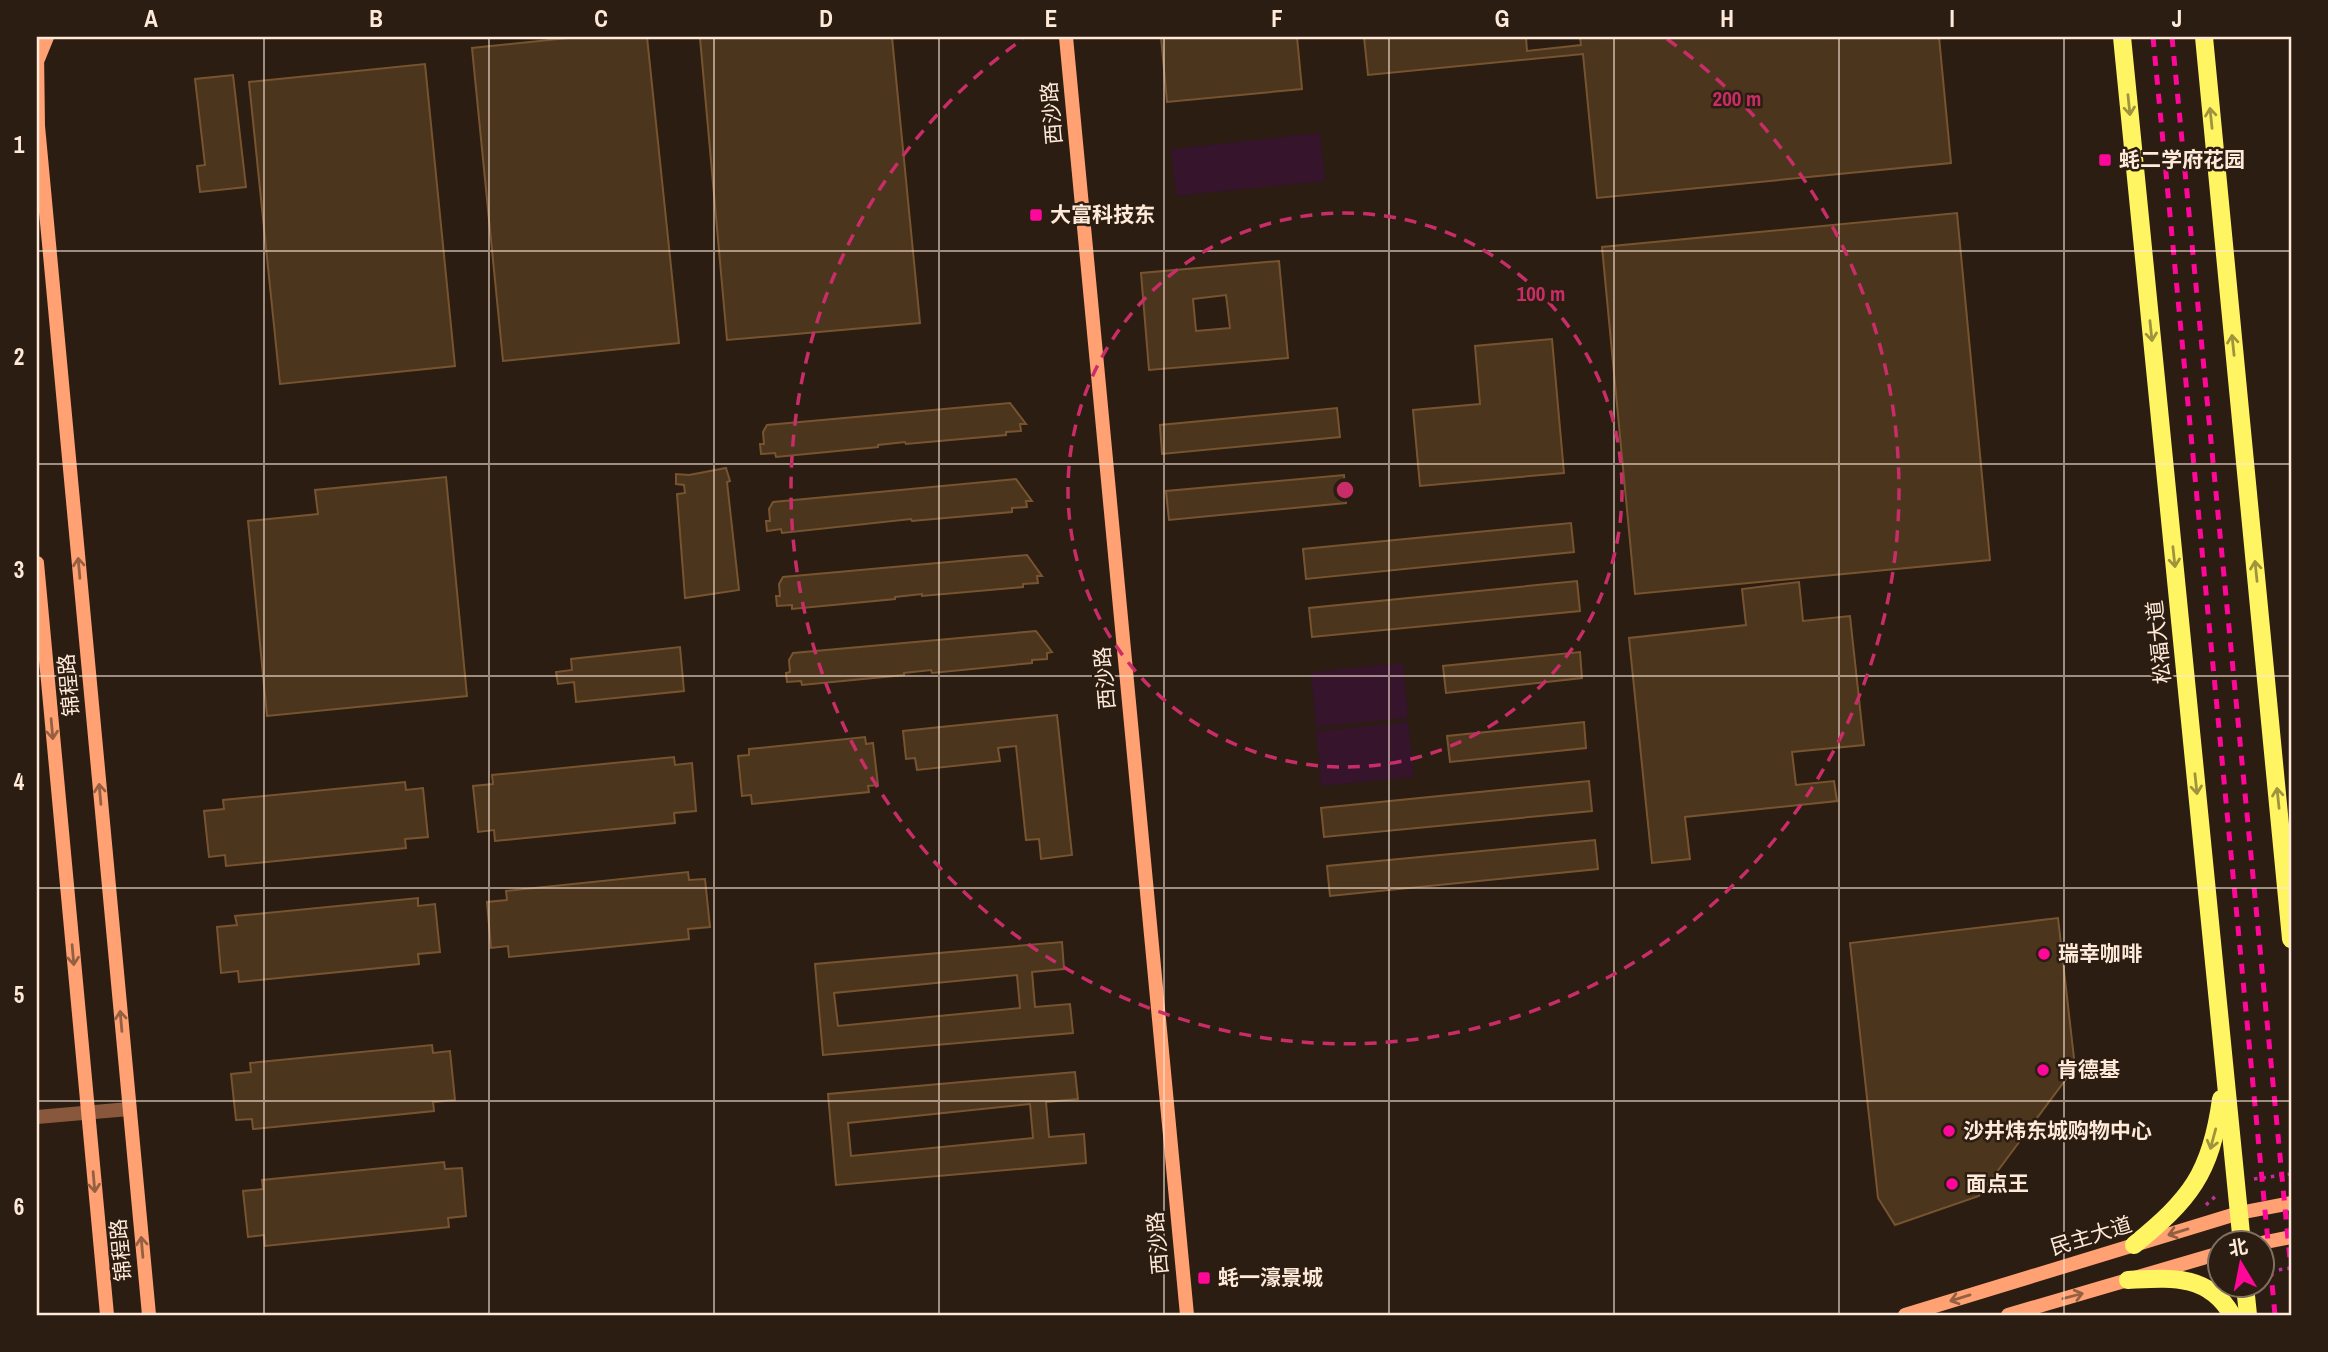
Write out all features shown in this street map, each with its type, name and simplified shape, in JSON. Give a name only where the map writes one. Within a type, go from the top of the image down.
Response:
[{"type":"main road","points":[[37,55],[47,37]]},
{"type":"main road","name":"西沙路","points":[[1066,37],[1187,1315]]},
{"type":"main road","name":"松福大道","points":[[2122,37],[2241,1230]]},
{"type":"main road","points":[[2204,37],[2291,939]]},
{"type":"main road","name":"锦程路","points":[[37,55],[38,126],[149,1315]]},
{"type":"main road","name":"锦程路","points":[[37,563],[107,1315]]},
{"type":"main road","points":[[2134,1245],[2188,1195],[2202,1171],[2219,1116],[2225,1072]]},
{"type":"main road","name":"民主大道","points":[[1905,1315],[2239,1213],[2291,1203]]},
{"type":"main road","points":[[2008,1315],[2206,1257]]},
{"type":"main road","points":[[2128,1280],[2175,1278],[2191,1282],[2208,1289],[2232,1315]]},
{"type":"street","points":[[37,1117],[129,1109]]},
{"type":"path","points":[[2248,1180],[2291,1174]]},
{"type":"path","points":[[2202,1210],[2224,1188]]},
{"type":"shaded area","points":[[1320,133],[1325,181],[1176,196],[1171,149]]},
{"type":"shaded area","points":[[1403,663],[1408,718],[1316,727],[1311,672]]},
{"type":"shaded area","points":[[1408,722],[1414,777],[1321,786],[1316,731]]},
{"type":"building","points":[[578,37],[647,37],[679,343],[503,361],[472,48]]},
{"type":"building","points":[[892,37],[920,323],[727,340],[700,38]]},
{"type":"building","points":[[1161,37],[1297,37],[1302,89],[1167,102]]},
{"type":"building","points":[[1364,37],[1526,37],[1527,51],[1581,45],[1580,37],[1939,37],[1951,163],[1597,198],[1583,54],[1368,75]]},
{"type":"building","points":[[425,64],[455,366],[280,384],[249,82]]},
{"type":"building","points":[[233,75],[246,187],[200,192],[197,166],[205,165],[195,79]]},
{"type":"building","points":[[1957,213],[1990,560],[1635,594],[1602,247]]},
{"type":"building","points":[[1279,261],[1288,358],[1149,370],[1141,273]],"holes":[[[1226,295],[1230,328],[1196,331],[1193,299]]]},
{"type":"building","points":[[1552,339],[1564,473],[1420,486],[1413,410],[1480,404],[1475,346]]},
{"type":"building","points":[[1010,403],[1026,424],[1020,424],[1021,431],[1006,432],[1006,435],[905,442],[776,457],[775,453],[761,454],[760,444],[764,444],[763,432],[767,425]]},
{"type":"building","points":[[1337,408],[1340,437],[1162,454],[1160,425]]},
{"type":"building","points":[[726,468],[730,481],[727,482],[739,590],[685,598],[677,494],[685,493],[684,485],[676,484],[676,474],[689,475]]},
{"type":"building","points":[[1344,475],[1346,503],[1169,520],[1166,491]]},
{"type":"building","points":[[446,477],[467,696],[267,716],[248,521],[318,514],[315,490]]},
{"type":"building","points":[[1016,479],[1032,501],[1026,501],[1027,507],[1012,508],[1012,512],[911,519],[782,533],[781,529],[767,531],[766,521],[770,521],[769,509],[773,502]]},
{"type":"building","points":[[1571,523],[1574,552],[1306,579],[1303,549]]},
{"type":"building","points":[[1027,555],[1042,576],[1037,576],[1038,583],[1023,584],[1023,587],[922,594],[792,609],[792,605],[777,606],[776,596],[780,596],[779,584],[783,577]]},
{"type":"building","points":[[1577,581],[1580,611],[1312,637],[1309,608]]},
{"type":"building","points":[[1799,582],[1803,621],[1850,616],[1864,745],[1792,752],[1796,785],[1834,781],[1837,801],[1685,817],[1690,859],[1652,863],[1629,638],[1746,625],[1742,589]]},
{"type":"building","points":[[1036,631],[1052,652],[1047,653],[1047,659],[1032,660],[1032,663],[932,673],[931,670],[802,685],[801,681],[787,682],[786,673],[790,672],[789,660],[793,653]]},
{"type":"building","points":[[680,647],[684,691],[576,702],[574,682],[558,684],[556,672],[572,670],[571,659]]},
{"type":"building","points":[[1580,652],[1582,678],[1446,693],[1443,666]]},
{"type":"building","points":[[1057,715],[1072,855],[1041,859],[1039,839],[1026,840],[1016,746],[998,748],[1000,761],[917,770],[915,758],[906,759],[903,731]]},
{"type":"building","points":[[1584,722],[1586,748],[1450,762],[1447,736]]},
{"type":"building","points":[[865,737],[866,744],[873,743],[878,785],[868,786],[869,792],[752,804],[751,795],[742,796],[738,756],[749,755],[749,749]]},
{"type":"building","points":[[674,757],[675,765],[692,763],[696,811],[674,813],[675,823],[495,841],[494,830],[478,832],[473,786],[493,784],[492,775]]},
{"type":"building","points":[[1589,781],[1592,811],[1324,837],[1321,808]]},
{"type":"building","points":[[405,782],[406,790],[423,788],[428,837],[405,839],[406,848],[226,866],[225,855],[209,857],[204,811],[224,809],[223,800]]},
{"type":"building","points":[[1595,840],[1598,869],[1330,896],[1327,866]]},
{"type":"building","points":[[688,872],[689,880],[705,879],[710,927],[688,929],[689,939],[509,957],[508,946],[491,948],[487,902],[507,900],[506,891]]},
{"type":"building","points":[[418,898],[418,906],[435,904],[440,952],[418,954],[419,964],[239,982],[238,971],[221,973],[217,927],[237,925],[235,916]]},
{"type":"building","name":"沙井炜东城购物中心","points":[[2058,918],[2075,1067],[1979,1196],[1895,1225],[1878,1198],[1850,943]]},
{"type":"building","points":[[1062,942],[1064,969],[1032,972],[1035,1007],[1070,1004],[1073,1033],[823,1055],[815,964]],"holes":[[[1017,975],[1020,1008],[838,1026],[834,993]]]},
{"type":"building","points":[[432,1045],[433,1053],[450,1051],[455,1100],[433,1102],[434,1111],[253,1129],[252,1119],[236,1120],[231,1074],[251,1072],[250,1063]]},
{"type":"building","points":[[1075,1072],[1078,1099],[1046,1102],[1049,1137],[1084,1134],[1086,1163],[836,1185],[828,1094]],"holes":[[[1030,1104],[1033,1138],[851,1156],[848,1123]]]},
{"type":"building","points":[[444,1162],[445,1169],[462,1168],[466,1216],[448,1218],[449,1227],[265,1246],[264,1235],[248,1237],[243,1191],[263,1189],[262,1180]]},
{"type":"railway","points":[[2153,37],[2275,1315]]},
{"type":"railway","points":[[2172,37],[2291,1270]]},
{"type":"place","name":"蚝二学府花园","points":[[2105,160]]},
{"type":"place","name":"大富科技东","points":[[1036,215]]},
{"type":"place","name":"瑞幸咖啡","points":[[2044,954]]},
{"type":"place","name":"肯德基","points":[[2043,1070]]},
{"type":"place","name":"沙井炜东城购物中心","points":[[1949,1131]]},
{"type":"place","name":"面点王","points":[[1952,1184]]},
{"type":"place","name":"蚝一濠景城","points":[[1204,1278]]}]
